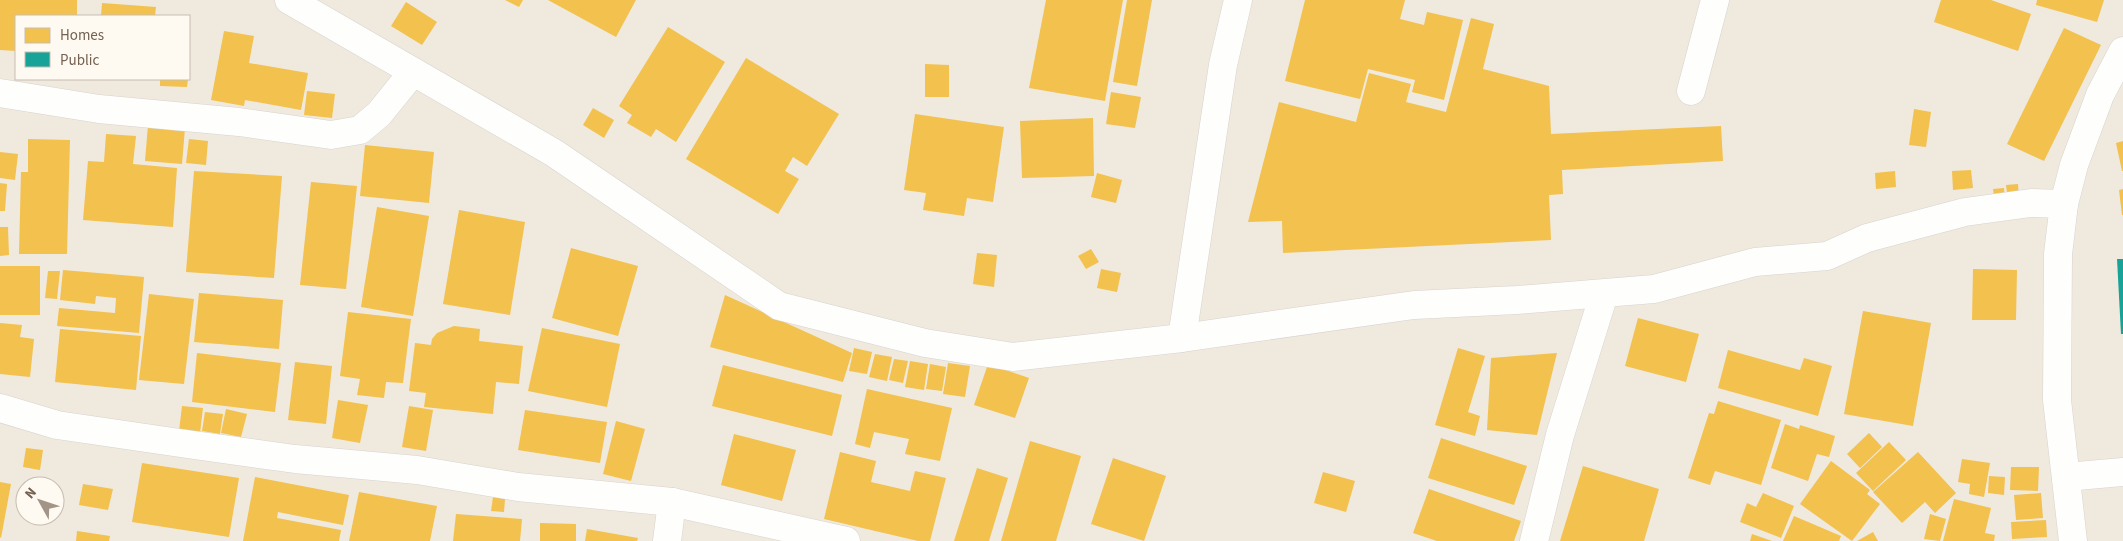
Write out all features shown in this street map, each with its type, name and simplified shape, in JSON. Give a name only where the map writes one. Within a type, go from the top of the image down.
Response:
[{"type":"street","points":[[289,0],[554,153],[779,306],[926,343],[1013,357],[1182,338],[1414,304],[1604,294],[1654,289],[1756,262],[1827,256],[1867,238],[1965,212],[2031,203],[2064,204]]},
{"type":"street","points":[[1182,338],[1223,66],[1238,0]]},
{"type":"street","points":[[1691,91],[1715,0]]},
{"type":"street","points":[[2073,541],[2057,400],[2058,254],[2064,204],[2074,165],[2100,95],[2123,51]]},
{"type":"street","points":[[0,93],[99,109],[239,122],[331,135],[360,130],[379,114],[413,72]]},
{"type":"street","points":[[1534,541],[1560,435],[1604,294]]},
{"type":"street","points":[[0,408],[57,425],[187,444],[295,459],[417,470],[518,486],[672,502],[846,541]]},
{"type":"street","points":[[2066,477],[2123,472]]},
{"type":"street","points":[[667,541],[672,502]]},
{"type":"shaded area","points":[[0,0],[2123,0],[2123,541],[0,541]]},
{"type":"building: Homes","points":[[0,0],[77,0],[77,15],[15,15],[15,51],[0,50]]},
{"type":"building: Homes","points":[[505,0],[523,0],[519,7]]},
{"type":"building: Homes","points":[[548,0],[636,0],[616,37]]},
{"type":"building: Homes","points":[[1046,0],[1123,0],[1105,101],[1029,88]]},
{"type":"building: Homes","points":[[1127,0],[1152,0],[1137,86],[1113,82]]},
{"type":"building: Homes","points":[[1305,0],[1405,0],[1400,19],[1424,25],[1427,12],[1463,20],[1444,100],[1412,92],[1415,80],[1368,69],[1360,99],[1285,81]]},
{"type":"building: Homes","points":[[1941,0],[1991,0],[2031,14],[2018,51],[1934,22]]},
{"type":"building: Homes","points":[[2037,0],[2104,0],[2097,22],[2036,5]]},
{"type":"building: Homes","points":[[406,2],[437,22],[422,45],[391,26]]},
{"type":"building: Homes","points":[[102,3],[156,7],[155,15],[101,15]]},
{"type":"building: Homes","points":[[1471,18],[1494,24],[1483,69],[1549,86],[1551,134],[1721,126],[1723,161],[1562,170],[1563,194],[1549,195],[1551,240],[1283,253],[1282,221],[1248,222],[1279,102],[1356,122],[1369,73],[1411,84],[1406,102],[1446,112]]},
{"type":"building: Homes","points":[[668,27],[725,62],[676,142],[656,129],[651,137],[627,123],[632,115],[619,106]]},
{"type":"building: Homes","points":[[2064,28],[2101,45],[2044,161],[2007,144]]},
{"type":"building: Homes","points":[[224,31],[254,36],[249,63],[308,73],[301,110],[245,100],[244,106],[211,100]]},
{"type":"building: Homes","points":[[746,58],[839,114],[807,166],[793,157],[785,171],[799,179],[778,214],[686,159]]},
{"type":"building: Homes","points":[[925,64],[949,65],[949,97],[925,97]]},
{"type":"building: Homes","points":[[160,80],[188,80],[187,87],[160,86]]},
{"type":"building: Homes","points":[[307,91],[335,94],[332,118],[304,115]]},
{"type":"building: Homes","points":[[1111,92],[1141,97],[1135,128],[1106,124]]},
{"type":"building: Homes","points":[[593,108],[614,120],[604,138],[583,125]]},
{"type":"building: Homes","points":[[1914,109],[1931,112],[1926,147],[1909,145]]},
{"type":"building: Homes","points":[[915,114],[1004,127],[993,202],[967,198],[964,216],[923,210],[926,193],[904,190]]},
{"type":"building: Homes","points":[[1093,118],[1094,176],[1022,178],[1020,121]]},
{"type":"building: Homes","points":[[148,125],[185,128],[182,164],[145,161]]},
{"type":"building: Homes","points":[[106,134],[136,136],[133,164],[177,168],[173,227],[83,220],[88,161],[104,162]]},
{"type":"building: Homes","points":[[28,139],[70,140],[67,254],[19,254],[21,172],[28,172]]},
{"type":"building: Homes","points":[[189,139],[208,141],[206,165],[186,163]]},
{"type":"building: Homes","points":[[2123,141],[2123,171],[2122,171],[2116,143]]},
{"type":"building: Homes","points":[[365,145],[434,152],[429,203],[360,196]]},
{"type":"building: Homes","points":[[0,152],[18,154],[15,180],[0,178]]},
{"type":"building: Homes","points":[[1971,170],[1973,188],[1953,190],[1952,171]]},
{"type":"building: Homes","points":[[194,171],[282,176],[274,278],[186,272]]},
{"type":"building: Homes","points":[[1895,171],[1896,187],[1876,189],[1875,173]]},
{"type":"building: Homes","points":[[1097,173],[1122,180],[1116,203],[1091,197]]},
{"type":"building: Homes","points":[[311,182],[357,186],[346,289],[300,285]]},
{"type":"building: Homes","points":[[0,183],[7,184],[5,211],[0,211]]},
{"type":"building: Homes","points":[[2018,184],[2019,198],[2008,200],[2006,185]]},
{"type":"building: Homes","points":[[2004,188],[2005,202],[1995,203],[1993,189]]},
{"type":"building: Homes","points":[[2123,189],[2123,215],[2122,215],[2119,190]]},
{"type":"building: Homes","points":[[377,207],[429,216],[413,316],[361,307]]},
{"type":"building: Homes","points":[[459,210],[525,222],[510,315],[443,304]]},
{"type":"building: Homes","points":[[0,227],[8,227],[9,255],[0,256]]},
{"type":"building: Homes","points":[[571,248],[638,266],[618,336],[552,318]]},
{"type":"building: Homes","points":[[1091,249],[1099,262],[1086,269],[1078,256]]},
{"type":"building: Homes","points":[[977,253],[997,255],[994,287],[973,284]]},
{"type":"building: Homes","points":[[0,266],[40,266],[40,315],[0,315]]},
{"type":"building: Homes","points":[[1101,269],[1121,273],[1117,292],[1097,288]]},
{"type":"building: Homes","points":[[1973,269],[2017,270],[2016,320],[1972,320]]},
{"type":"building: Homes","points":[[63,270],[144,277],[139,333],[57,326],[59,308],[115,313],[116,298],[96,296],[95,304],[60,300]]},
{"type":"building: Homes","points":[[48,271],[60,271],[57,299],[45,298]]},
{"type":"building: Homes","points":[[199,293],[283,300],[279,349],[194,342]]},
{"type":"building: Homes","points":[[149,294],[194,299],[184,384],[139,380]]},
{"type":"building: Homes","points":[[725,295],[852,353],[843,382],[710,347]]},
{"type":"building: Homes","points":[[1863,311],[1931,323],[1913,426],[1844,414]]},
{"type":"building: Homes","points":[[348,312],[411,319],[403,383],[386,382],[384,398],[357,395],[360,379],[340,376]]},
{"type":"building: Homes","points":[[1638,318],[1699,334],[1686,382],[1625,366]]},
{"type":"building: Homes","points":[[0,323],[22,325],[20,337],[34,339],[30,377],[0,374]]},
{"type":"building: Homes","points":[[454,326],[480,329],[479,341],[523,346],[519,384],[496,382],[493,414],[424,407],[426,393],[409,391],[415,343],[431,345],[432,339],[437,333]]},
{"type":"building: Homes","points":[[542,328],[620,344],[607,407],[528,391]]},
{"type":"building: Homes","points":[[60,329],[141,336],[136,390],[55,382]]},
{"type":"building: Homes","points":[[854,348],[872,352],[867,374],[849,371]]},
{"type":"building: Homes","points":[[1458,348],[1485,356],[1468,412],[1480,416],[1475,436],[1435,425]]},
{"type":"building: Homes","points":[[1728,350],[1800,370],[1804,358],[1832,366],[1818,416],[1718,388]]},
{"type":"building: Homes","points":[[197,353],[281,363],[275,412],[192,402]]},
{"type":"building: Homes","points":[[1557,353],[1537,435],[1487,430],[1491,358]]},
{"type":"building: Homes","points":[[875,354],[892,357],[887,381],[869,377]]},
{"type":"building: Homes","points":[[894,359],[908,361],[903,383],[889,380]]},
{"type":"building: Homes","points":[[910,361],[928,364],[924,390],[905,387]]},
{"type":"building: Homes","points":[[295,362],[332,366],[326,424],[288,420]]},
{"type":"building: Homes","points":[[948,363],[970,366],[965,397],[943,394]]},
{"type":"building: Homes","points":[[930,364],[946,367],[942,391],[926,389]]},
{"type":"building: Homes","points":[[988,364],[1029,378],[1015,418],[974,405]]},
{"type":"building: Homes","points":[[723,365],[842,395],[832,436],[712,406]]},
{"type":"building: Homes","points":[[867,389],[952,408],[940,461],[905,454],[909,439],[874,432],[870,448],[855,444]]},
{"type":"building: Homes","points":[[338,400],[368,405],[360,443],[332,438]]},
{"type":"building: Homes","points":[[1718,401],[1781,420],[1761,485],[1715,471],[1710,485],[1688,478],[1709,413],[1714,414]]},
{"type":"building: Homes","points":[[182,406],[203,408],[200,433],[179,431]]},
{"type":"building: Homes","points":[[409,406],[433,410],[426,451],[402,447]]},
{"type":"building: Homes","points":[[226,409],[247,414],[241,437],[221,433]]},
{"type":"building: Homes","points":[[525,410],[607,422],[600,463],[518,450]]},
{"type":"building: Homes","points":[[205,412],[223,414],[220,434],[202,431]]},
{"type":"building: Homes","points":[[616,421],[645,429],[631,481],[603,474]]},
{"type":"building: Homes","points":[[1785,424],[1799,429],[1800,425],[1835,436],[1829,457],[1817,454],[1808,481],[1771,468]]},
{"type":"building: Homes","points":[[1869,433],[1882,447],[1860,468],[1847,454]]},
{"type":"building: Homes","points":[[734,434],[796,450],[782,501],[721,485]]},
{"type":"building: Homes","points":[[1441,438],[1527,466],[1514,505],[1428,478]]},
{"type":"building: Homes","points":[[1030,441],[1081,456],[1056,541],[1001,541]]},
{"type":"building: Homes","points":[[1889,442],[1906,460],[1873,491],[1856,473]]},
{"type":"building: Homes","points":[[26,448],[43,450],[40,470],[23,467]]},
{"type":"building: Homes","points":[[840,452],[876,461],[871,482],[910,491],[915,471],[946,478],[930,541],[918,541],[824,519]]},
{"type":"building: Homes","points":[[1918,452],[1956,493],[1935,513],[1925,502],[1902,523],[1873,492]]},
{"type":"building: Homes","points":[[1113,458],[1166,476],[1144,541],[1091,524]]},
{"type":"building: Homes","points":[[1962,459],[1990,463],[1984,497],[1969,494],[1970,484],[1958,482]]},
{"type":"building: Homes","points":[[1831,461],[1870,490],[1867,494],[1880,504],[1852,541],[1800,504]]},
{"type":"building: Homes","points":[[142,463],[239,478],[229,537],[132,522]]},
{"type":"building: Homes","points":[[1583,466],[1659,489],[1644,541],[1560,541]]},
{"type":"building: Homes","points":[[2011,467],[2039,467],[2038,491],[2010,490]]},
{"type":"building: Homes","points":[[977,468],[1008,478],[989,541],[954,541]]},
{"type":"building: Homes","points":[[1323,472],[1355,481],[1346,512],[1314,503]]},
{"type":"building: Homes","points":[[1989,476],[2005,477],[2004,495],[1988,493]]},
{"type":"building: Homes","points":[[255,477],[349,495],[343,525],[278,512],[277,518],[341,530],[339,541],[243,541]]},
{"type":"building: Homes","points":[[0,482],[11,484],[1,538],[0,537]]},
{"type":"building: Homes","points":[[83,484],[113,489],[108,510],[79,505]]},
{"type":"building: Homes","points":[[1429,489],[1521,521],[1514,541],[1437,541],[1413,533]]},
{"type":"building: Homes","points":[[359,492],[437,506],[430,541],[349,541]]},
{"type":"building: Homes","points":[[1763,493],[1794,506],[1781,538],[1740,522],[1747,503],[1756,507]]},
{"type":"building: Homes","points":[[2041,493],[2043,518],[2016,520],[2014,495]]},
{"type":"building: Homes","points":[[493,497],[505,499],[504,512],[491,511]]},
{"type":"building: Homes","points":[[1954,499],[1991,508],[1985,533],[1995,535],[1994,541],[1943,541]]},
{"type":"building: Homes","points":[[456,514],[522,519],[520,541],[453,541]]},
{"type":"building: Homes","points":[[1930,514],[1946,519],[1940,541],[1924,539]]},
{"type":"building: Homes","points":[[1794,516],[1841,536],[1839,541],[1783,541]]},
{"type":"building: Homes","points":[[2046,520],[2047,537],[2012,539],[2011,522]]},
{"type":"building: Homes","points":[[540,523],[576,524],[576,541],[540,541]]},
{"type":"building: Homes","points":[[587,529],[638,538],[637,541],[585,541]]},
{"type":"building: Homes","points":[[77,531],[110,536],[109,541],[76,541]]},
{"type":"building: Homes","points":[[1873,532],[1878,541],[1857,541]]},
{"type":"building: Homes","points":[[1752,534],[1772,541],[1750,541]]},
{"type":"building: Public","points":[[2117,259],[2123,259],[2123,334],[2121,334]]}]
